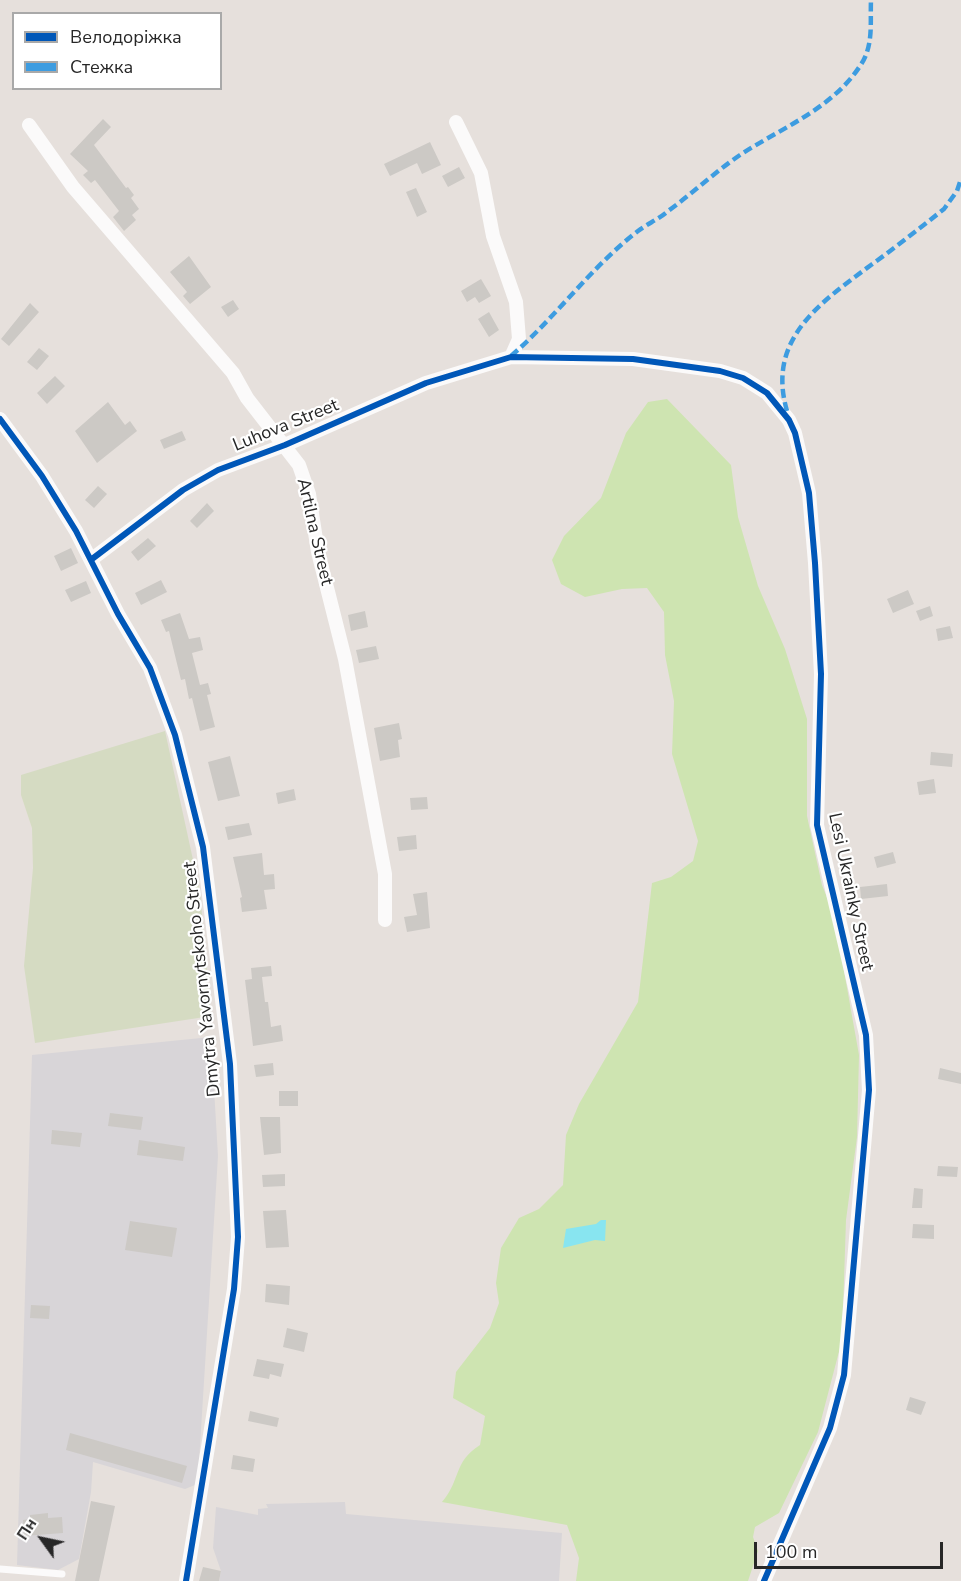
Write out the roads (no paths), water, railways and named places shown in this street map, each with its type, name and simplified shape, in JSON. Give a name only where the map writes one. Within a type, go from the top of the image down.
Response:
[{"type":"street","points":[[456,122],[481,173],[493,236],[516,302],[519,339],[511,357]]},
{"type":"street","name":"Artilna Street","points":[[29,125],[74,187],[233,373],[247,398],[299,465],[309,494],[318,552],[345,659],[385,874],[386,920]]},
{"type":"street","name":"Luhova Street","points":[[92,559],[183,489],[218,470],[285,445],[426,383],[511,357]]},
{"type":"street","name":"Lesi Ukrainky Street","points":[[511,357],[633,359],[720,371],[743,378],[768,393],[789,420],[795,434],[809,493],[821,674],[817,825],[866,1035],[869,1090],[844,1375],[830,1428],[764,1581]]},
{"type":"street","name":"Dmytra Yavornytskoho Street","points":[[0,419],[42,476],[92,559],[118,614],[150,669],[175,735],[192,792],[203,847],[230,1064],[238,1237],[234,1289],[186,1581]]},
{"type":"lane","points":[[0,1569],[62,1575]]},
{"type":"water","points":[[601,1220],[606,1220],[605,1241],[595,1240],[563,1248],[566,1229],[596,1224]]}]
